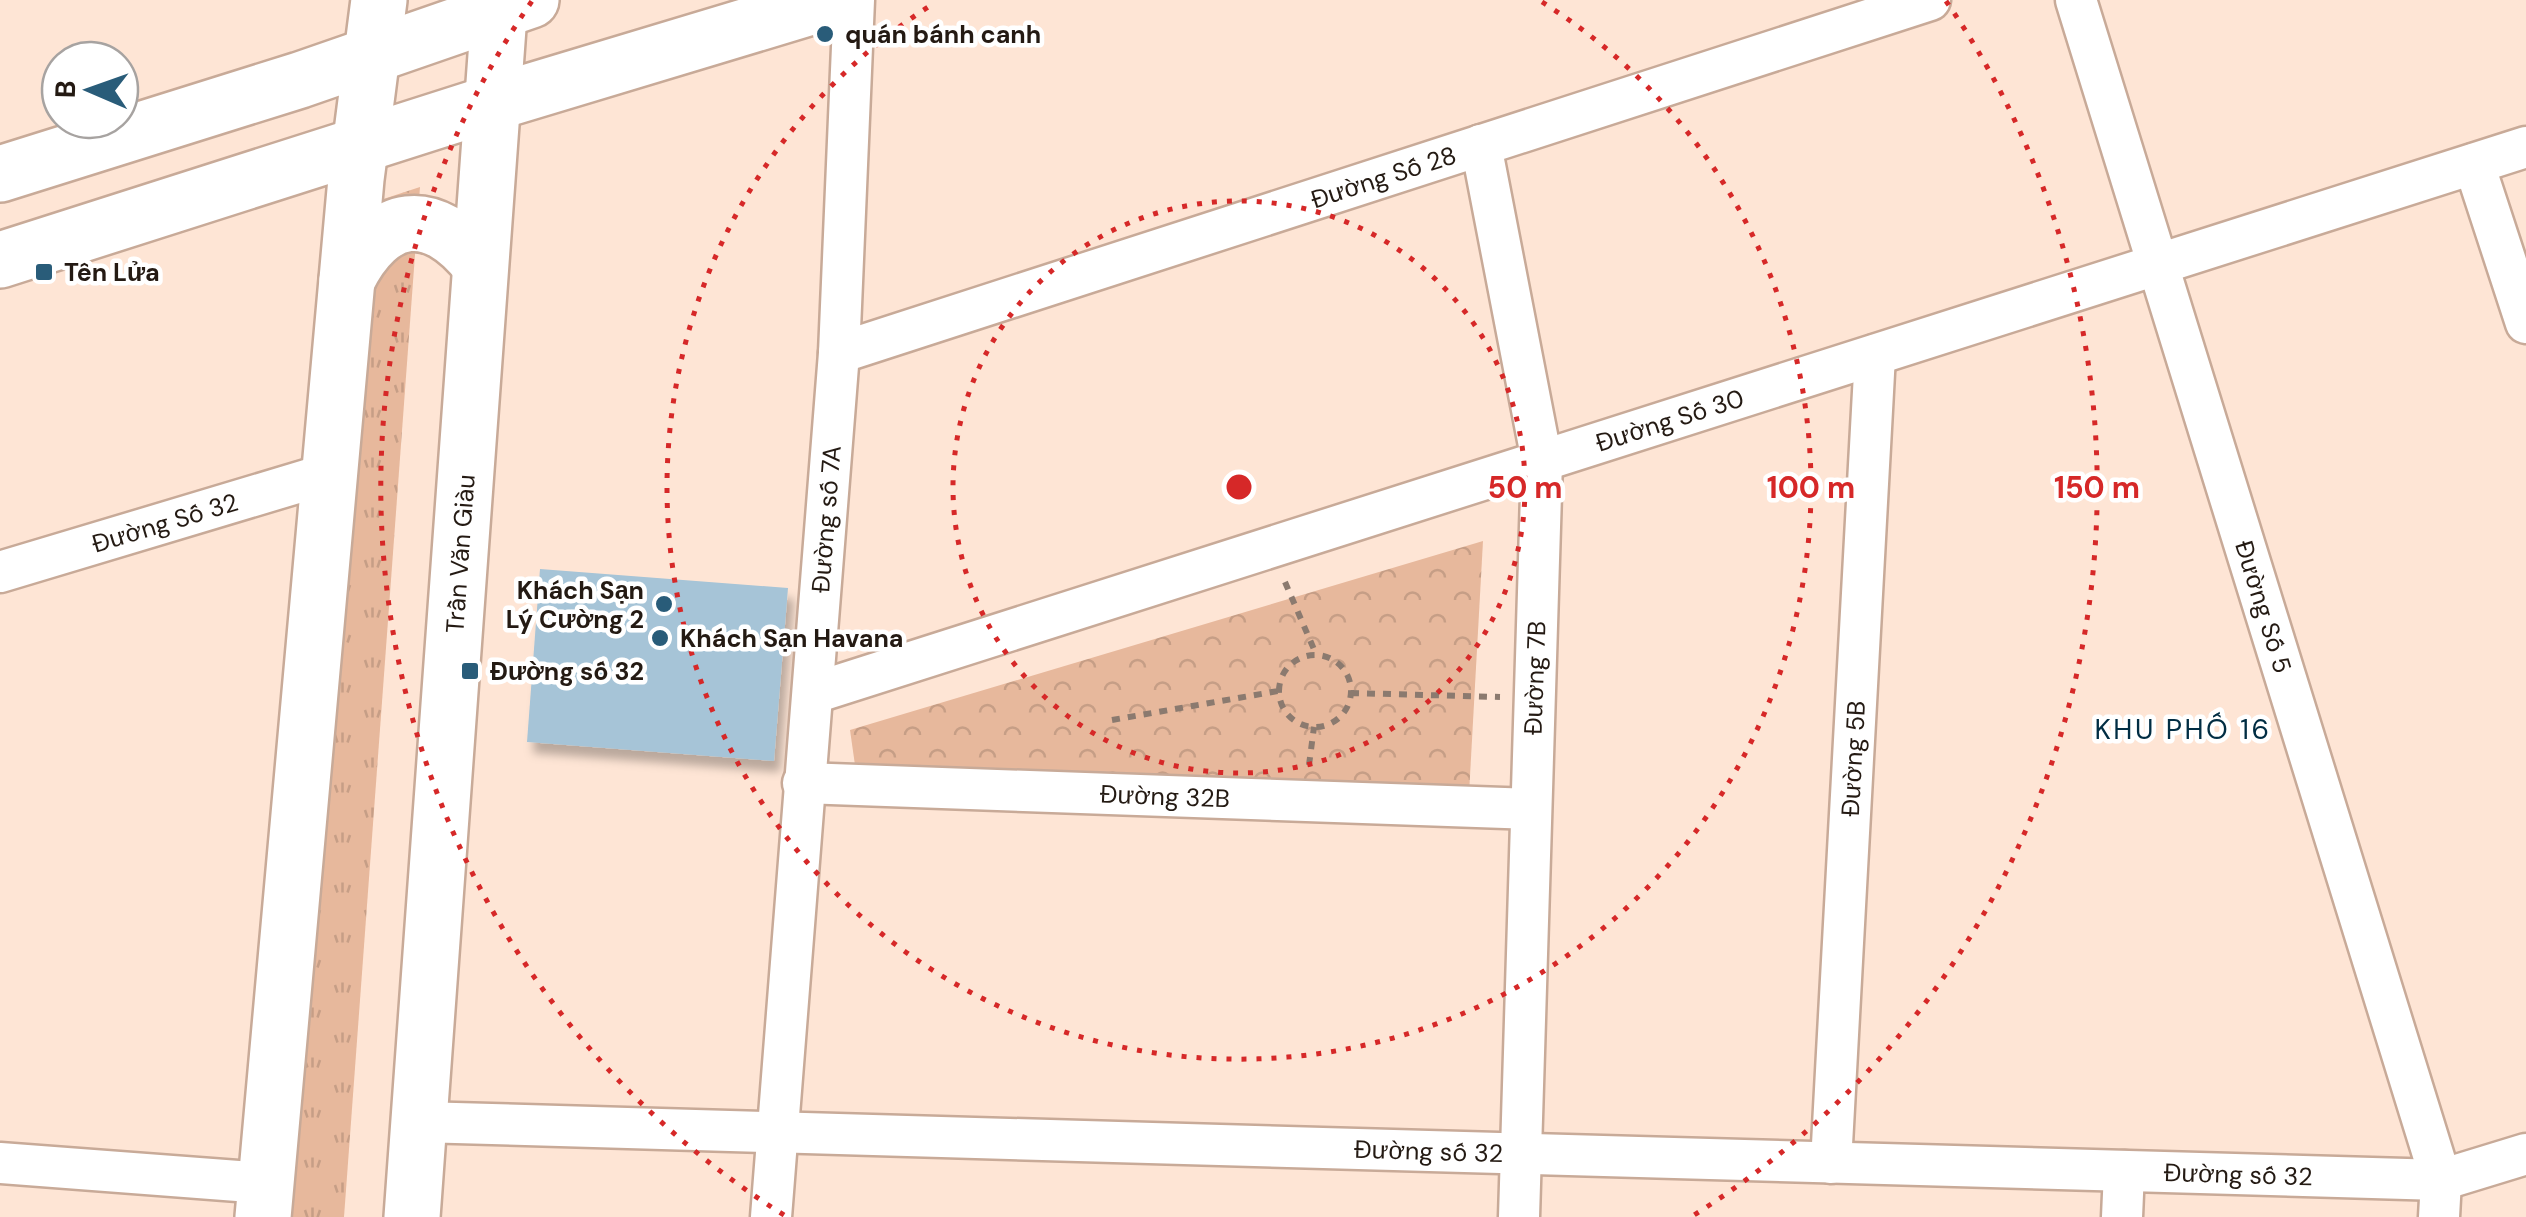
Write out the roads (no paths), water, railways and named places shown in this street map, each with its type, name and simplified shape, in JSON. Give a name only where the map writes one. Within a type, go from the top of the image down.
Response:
[{"type":"main road","points":[[264,1200],[347,280],[378,0]]},
{"type":"main road","points":[[0,260],[834,0]]},
{"type":"main road","points":[[0,174],[300,80],[510,3]]},
{"type":"main road","name":"Trần Văn Giàu","points":[[412,1217],[492,104],[510,3]]},
{"type":"main road","points":[[347,280],[359,256],[380,233],[395,226],[416,224],[450,234],[480,264]]},
{"type":"street","name":"Đường số 7A","points":[[771,1217],[839,354],[854,0]]},
{"type":"street","name":"Đường Số 28","points":[[839,354],[1930,0]]},
{"type":"street","name":"Đường Số 5","points":[[2076,0],[2440,1199]]},
{"type":"street","name":"Đường 7B","points":[[1481,146],[1542,461],[1519,1217]]},
{"type":"street","name":"Đường Số 30","points":[[814,693],[2526,147]]},
{"type":"street","points":[[2474,164],[2526,322]]},
{"type":"street","name":"Đường 5B","points":[[1831,1163],[1875,354]]},
{"type":"street","name":"Đường Số 32","points":[[0,572],[330,473]]},
{"type":"street","name":"Đường 32B","points":[[804,783],[1530,809]]},
{"type":"street","name":"Đường số 32","points":[[418,1122],[2124,1171],[2440,1199]]},
{"type":"street","points":[[2440,1199],[2526,1154]]},
{"type":"street","points":[[0,1164],[264,1200]]},
{"type":"street","points":[[2122,1217],[2124,1171]]},
{"type":"place","name":"quán bánh canh","points":[[825,34]]},
{"type":"place","name":"Tên Lửa","points":[[44,272]]},
{"type":"place","name":"Khách Sạn Lý Cường 2","points":[[664,604]]},
{"type":"place","name":"Khách Sạn Havana","points":[[660,638]]},
{"type":"place","name":"Đường số 32","points":[[470,671]]},
{"type":"district","name":"KHU PHỐ 16","points":[[2183,729]]}]
